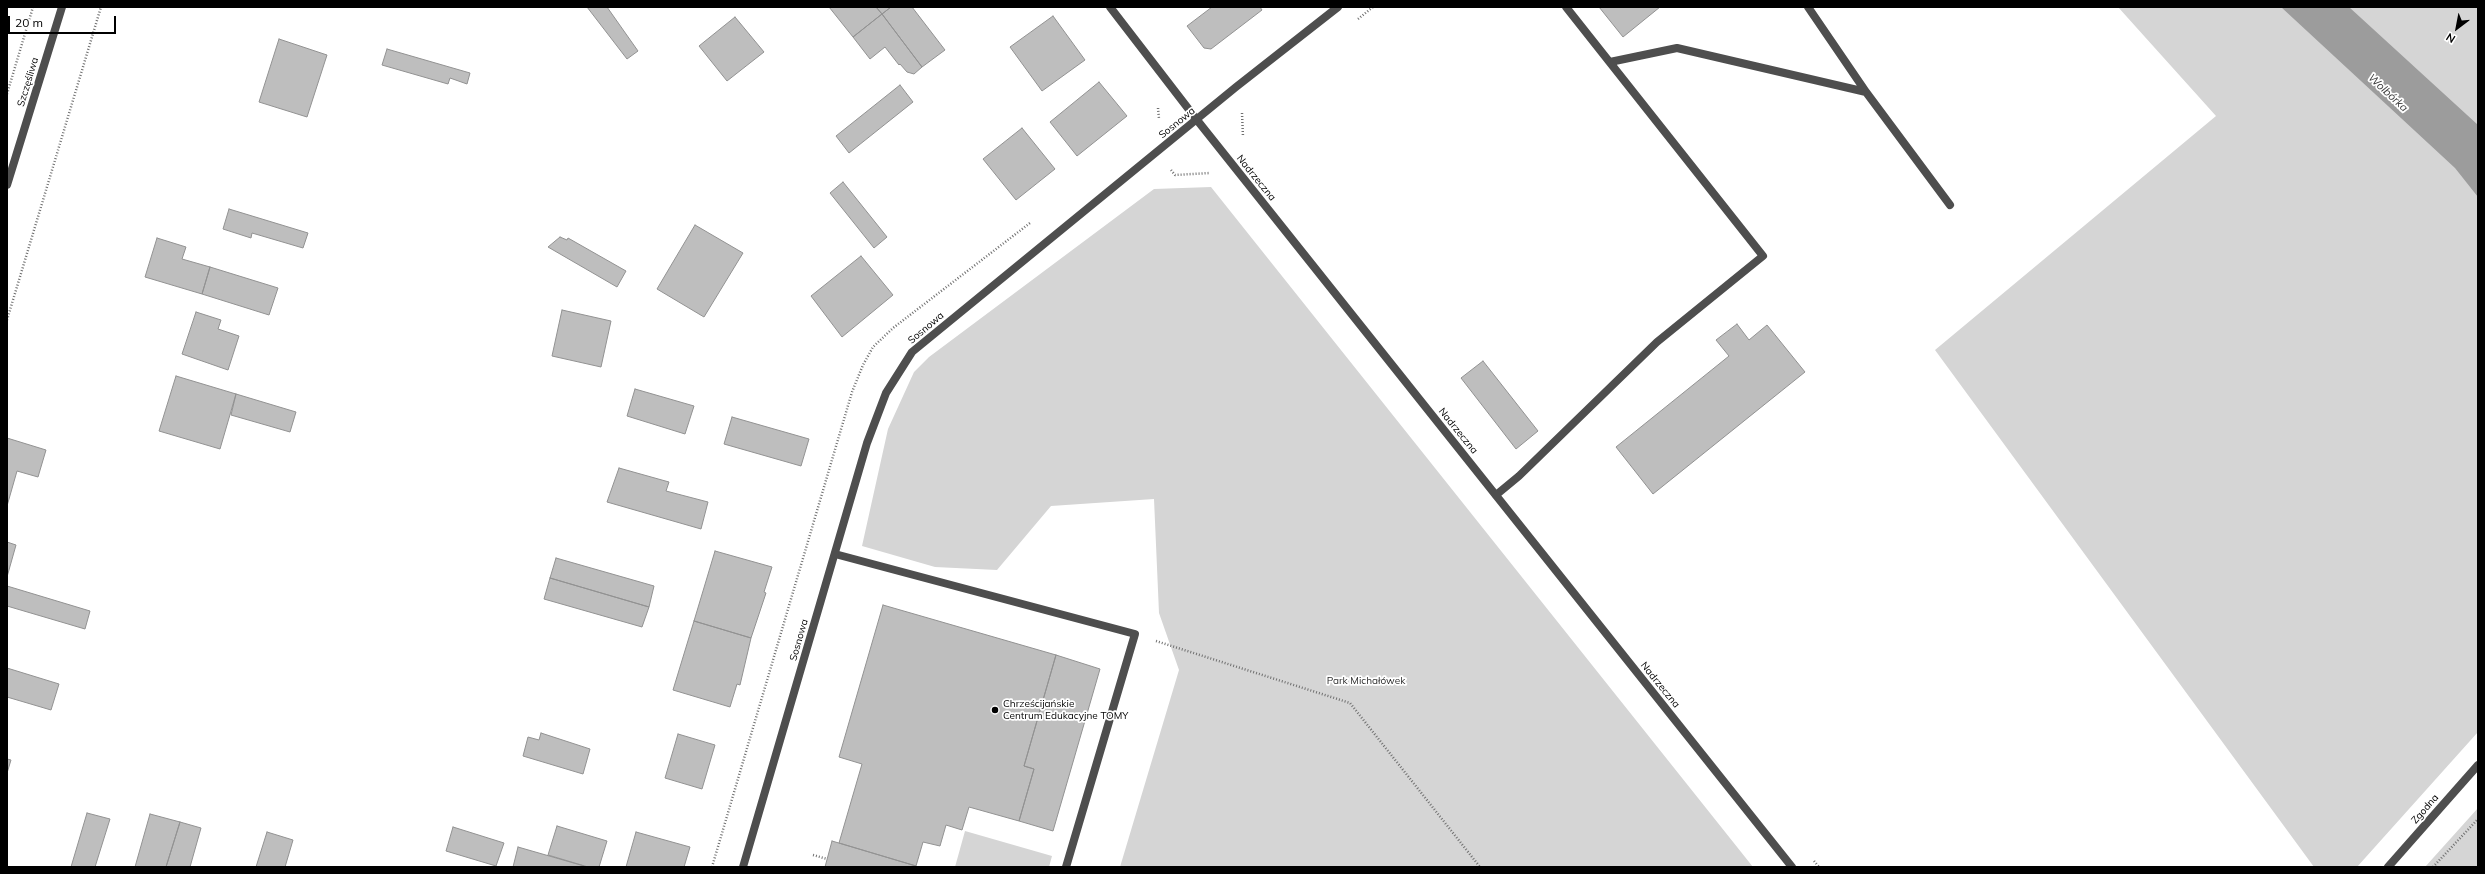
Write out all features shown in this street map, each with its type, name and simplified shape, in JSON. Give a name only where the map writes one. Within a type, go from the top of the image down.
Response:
[{"type":"street","name":"Szczęśliwa","points":[[7,185],[62,7]]},
{"type":"street","name":"Nadrzeczna","points":[[1110,7],[1197,120],[1792,867]]},
{"type":"street","name":"Sosnowa","points":[[743,867],[867,443],[886,393],[912,352],[1338,7]]},
{"type":"street","points":[[1496,495],[1519,476],[1658,342],[1763,256],[1566,7]]},
{"type":"street","points":[[1808,7],[1866,92],[1950,205]]},
{"type":"street","points":[[1610,62],[1677,48],[1866,92]]},
{"type":"street","points":[[835,554],[1135,634],[1066,867]]},
{"type":"street","name":"Zgodna","points":[[2388,867],[2478,765]]},
{"type":"path","points":[[7,94],[33,7]]},
{"type":"path","points":[[7,320],[101,7]]},
{"type":"path","points":[[1355,22],[1373,7]]},
{"type":"path","points":[[1244,143],[1241,130],[1242,112],[1247,109]]},
{"type":"path","points":[[1135,634],[1350,703],[1480,867]]},
{"type":"path","points":[[2433,867],[2478,820]]},
{"type":"path","points":[[813,855],[827,859]]},
{"type":"path","points":[[1809,855],[1819,867]]},
{"type":"green space","points":[[2118,7],[2478,7],[2478,732],[2357,867],[2314,867],[1935,350],[2216,116]]},
{"type":"green space","name":"Park Michałówek","points":[[1211,187],[1753,867],[1120,867],[1179,670],[1159,613],[1154,499],[1051,506],[997,570],[935,567],[862,546],[888,429],[914,372],[929,357],[1154,189]]},
{"type":"green space","points":[[2478,808],[2478,867],[2425,867]]},
{"type":"green space","points":[[965,831],[1052,856],[1049,867],[955,867]]},
{"type":"water","name":"Wolbórka","points":[[2281,7],[2349,7],[2478,125],[2478,197],[2455,168]]},
{"type":"building","points":[[587,7],[607,7],[638,51],[627,59]]},
{"type":"building","points":[[829,7],[876,7],[882,14],[853,37]]},
{"type":"building","points":[[876,7],[891,7],[882,14]]},
{"type":"building","points":[[891,7],[912,7],[945,50],[922,67],[882,14]]},
{"type":"building","points":[[1212,7],[1260,7],[1262,10],[1211,49],[1204,48],[1187,26]]},
{"type":"building","points":[[1599,7],[1660,7],[1623,37]]},
{"type":"building","points":[[882,14],[922,67],[914,74],[907,72],[900,64],[899,65],[885,47],[870,59],[853,37]]},
{"type":"building","points":[[1053,16],[1085,60],[1042,91],[1010,47]]},
{"type":"building","points":[[735,17],[764,52],[727,81],[699,46]]},
{"type":"building","points":[[279,39],[327,55],[307,117],[259,102]]},
{"type":"building","points":[[387,49],[470,73],[467,84],[450,78],[448,84],[382,65]]},
{"type":"building","points":[[1099,82],[1127,116],[1077,156],[1050,122]]},
{"type":"building","points":[[900,85],[913,102],[849,153],[836,136]]},
{"type":"building","points":[[1022,128],[1055,169],[1016,200],[983,159]]},
{"type":"building","points":[[843,182],[887,237],[874,248],[830,193]]},
{"type":"building","points":[[229,209],[308,233],[303,248],[252,233],[251,238],[223,229]]},
{"type":"building","points":[[695,225],[743,253],[704,317],[657,289]]},
{"type":"building","points":[[560,237],[567,240],[568,238],[626,271],[617,287],[548,247]]},
{"type":"building","points":[[157,238],[186,247],[182,259],[210,267],[202,294],[145,277]]},
{"type":"building","points":[[861,256],[893,295],[842,337],[811,296]]},
{"type":"building","points":[[210,267],[278,288],[269,315],[202,294]]},
{"type":"building","points":[[562,310],[611,321],[601,367],[552,356]]},
{"type":"building","points":[[196,312],[221,320],[218,329],[239,336],[228,370],[182,354]]},
{"type":"building","points":[[1737,324],[1749,340],[1767,325],[1805,372],[1653,494],[1616,447],[1729,356],[1716,340]]},
{"type":"building","points":[[1483,361],[1538,431],[1516,449],[1461,378]]},
{"type":"building","points":[[176,376],[236,394],[220,449],[159,431]]},
{"type":"building","points":[[635,389],[694,406],[685,434],[627,416]]},
{"type":"building","points":[[236,394],[296,412],[290,432],[231,415]]},
{"type":"building","points":[[732,417],[809,439],[801,466],[724,444]]},
{"type":"building","points":[[7,438],[46,450],[38,477],[17,471],[7,506]]},
{"type":"building","points":[[619,468],[669,482],[666,491],[708,502],[701,529],[607,502]]},
{"type":"building","points":[[7,542],[16,545],[7,577]]},
{"type":"building","points":[[715,551],[772,567],[764,592],[766,593],[751,638],[694,621]]},
{"type":"building","points":[[556,558],[654,586],[649,607],[550,578]]},
{"type":"building","points":[[550,578],[649,607],[642,627],[544,599]]},
{"type":"building","points":[[7,586],[90,611],[85,629],[7,606]]},
{"type":"building","points":[[883,605],[1056,655],[1024,766],[1034,769],[1019,821],[969,807],[962,830],[946,825],[940,846],[923,842],[916,866],[839,843],[862,764],[839,757]]},
{"type":"building","points":[[694,621],[751,638],[740,685],[737,684],[730,707],[673,690]]},
{"type":"building","points":[[1056,655],[1100,669],[1053,831],[1019,821],[1034,769],[1024,766]]},
{"type":"building","points":[[7,668],[59,684],[51,710],[7,697]]},
{"type":"building","points":[[541,733],[590,749],[583,774],[523,756],[528,737],[539,740]]},
{"type":"building","points":[[678,734],[715,745],[702,789],[665,778]]},
{"type":"building","points":[[7,759],[11,760],[7,773]]},
{"type":"building","points":[[87,813],[110,819],[95,867],[71,867]]},
{"type":"building","points":[[150,814],[180,822],[166,867],[135,867]]},
{"type":"building","points":[[180,822],[201,828],[190,867],[166,867]]},
{"type":"building","points":[[557,826],[607,841],[599,867],[588,867],[548,855]]},
{"type":"building","points":[[453,827],[504,843],[496,866],[446,851]]},
{"type":"building","points":[[267,832],[293,840],[285,867],[256,867]]},
{"type":"building","points":[[636,832],[690,847],[684,867],[626,867]]},
{"type":"building","points":[[832,841],[916,866],[916,867],[825,867]]},
{"type":"building","points":[[518,847],[584,866],[584,867],[513,867]]},
{"type":"place","name":"Chrześcijańskie Centrum Edukacyjne TOMY","points":[[995,710]]}]
